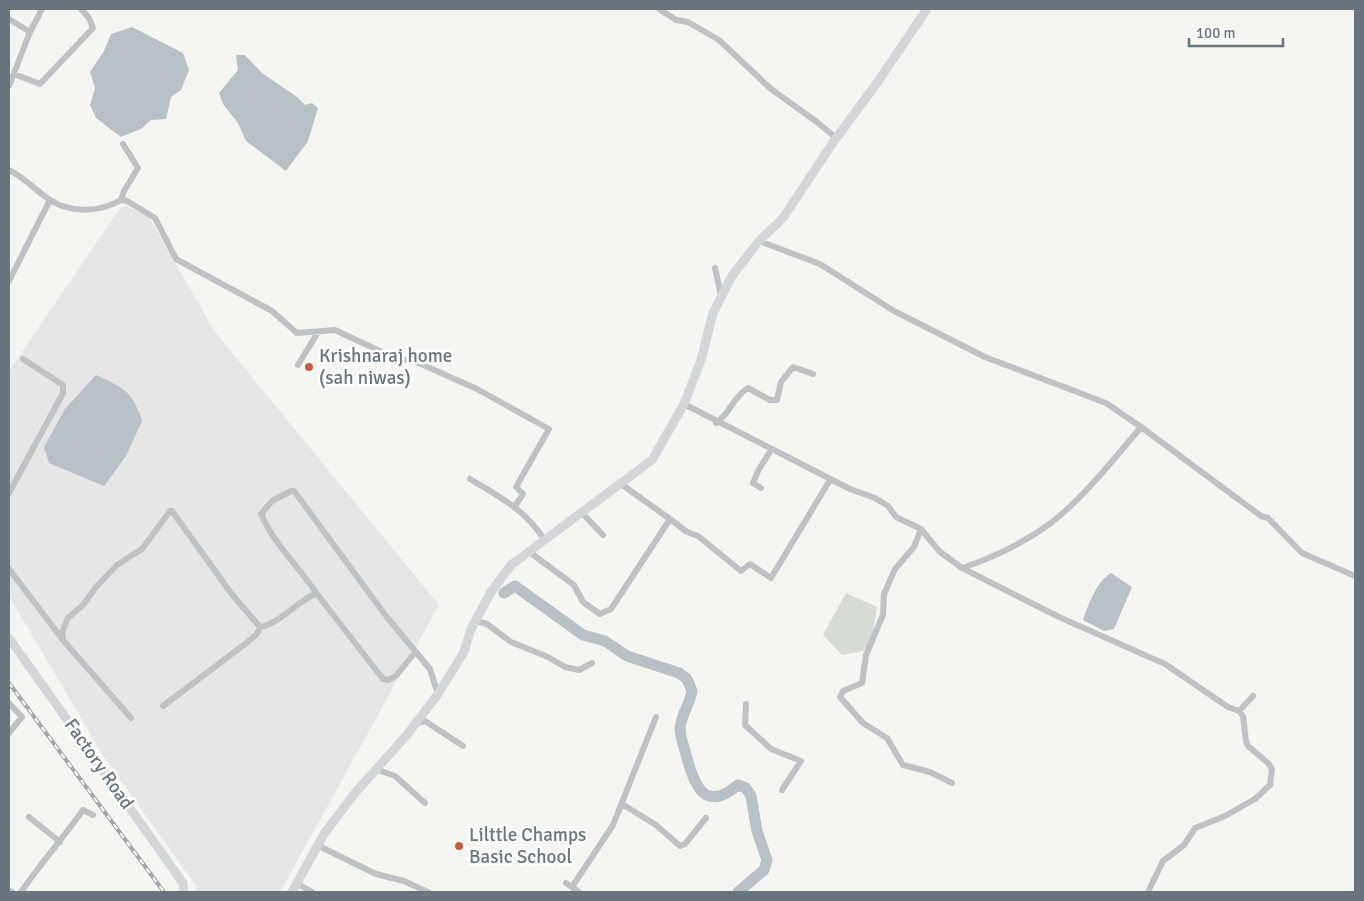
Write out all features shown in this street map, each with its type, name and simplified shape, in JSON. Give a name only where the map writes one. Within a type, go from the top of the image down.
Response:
[{"type":"main road","points":[[292,892],[319,846],[350,800],[416,723],[438,694],[464,652],[476,621],[491,592],[511,565],[652,460],[684,404],[701,360],[714,313],[732,276],[759,240],[783,218],[836,138],[877,84],[927,9]]},
{"type":"main road","name":"Factory Road","points":[[9,638],[183,883],[184,892]]},
{"type":"street","points":[[9,86],[30,32],[42,9]]},
{"type":"street","points":[[14,74],[40,84],[92,28],[89,18],[81,9]]},
{"type":"street","points":[[659,9],[676,20],[688,22],[719,40],[771,89],[836,138]]},
{"type":"street","points":[[9,19],[30,32]]},
{"type":"street","points":[[121,200],[124,191],[138,168],[123,144]]},
{"type":"street","points":[[9,170],[50,200],[62,206],[89,211],[109,207],[121,200],[127,201],[155,218],[176,259],[272,311],[297,333],[334,330],[399,360],[412,360],[477,388],[547,427],[549,429],[516,486],[523,494],[515,506]]},
{"type":"street","points":[[9,281],[50,200]]},
{"type":"street","points":[[759,240],[820,264],[894,311],[985,357],[1106,403],[1172,448],[1261,516],[1268,518],[1302,553],[1355,576]]},
{"type":"street","points":[[715,268],[722,296]]},
{"type":"street","points":[[298,365],[318,332]]},
{"type":"street","points":[[9,493],[63,393],[63,385],[56,379],[23,359]]},
{"type":"street","points":[[716,423],[726,416],[736,396],[748,388],[770,400],[776,400],[781,382],[793,367],[813,374]]},
{"type":"street","points":[[684,404],[716,423],[830,480],[875,498],[888,506],[896,517],[921,528],[939,551],[962,568],[1059,617],[1165,664],[1228,707],[1239,711],[1243,716],[1248,746],[1268,763],[1272,769],[1270,785],[1255,799],[1225,816],[1209,820],[1196,828],[1184,845],[1163,861],[1148,892]]},
{"type":"street","points":[[962,568],[985,560],[1050,524],[1067,509],[1141,427]]},
{"type":"street","points":[[761,488],[754,484],[758,471],[771,450]]},
{"type":"street","points":[[470,480],[515,506],[532,520],[544,539]]},
{"type":"street","points":[[621,484],[687,532],[698,536],[741,571],[750,564],[771,578],[830,480]]},
{"type":"street","points":[[412,656],[396,676],[388,680],[383,679],[317,594],[301,570],[278,544],[262,514],[272,501],[294,491],[386,616],[430,669],[438,694]]},
{"type":"street","points":[[63,640],[62,633],[68,618],[83,605],[96,587],[117,565],[142,549],[170,511],[172,511],[231,592],[260,627]]},
{"type":"street","points":[[581,512],[603,535]]},
{"type":"street","points":[[528,551],[574,586],[583,602],[600,614],[611,609],[670,519]]},
{"type":"street","points":[[921,528],[914,547],[895,569],[884,594],[883,615],[866,655],[862,683],[843,691],[840,698],[863,723],[887,738],[903,765],[930,772],[952,783]]},
{"type":"street","points":[[9,569],[63,640],[131,718]]},
{"type":"street","points":[[163,706],[257,634],[260,627],[285,617],[308,596],[317,594]]},
{"type":"street","points":[[476,621],[487,624],[511,642],[548,656],[566,667],[578,670],[592,663]]},
{"type":"street","points":[[1239,711],[1253,696]]},
{"type":"street","points":[[9,703],[22,717],[9,733]]},
{"type":"street","points":[[746,704],[745,725],[772,749],[801,761],[782,790]]},
{"type":"street","points":[[579,892],[569,885],[613,825],[656,717]]},
{"type":"street","points":[[416,723],[424,721],[463,746]]},
{"type":"street","points":[[376,769],[395,776],[425,803]]},
{"type":"street","points":[[622,804],[656,825],[680,846],[685,844],[706,818]]},
{"type":"street","points":[[21,892],[40,864],[60,842],[83,810],[92,815]]},
{"type":"street","points":[[29,817],[60,842]]},
{"type":"street","points":[[319,846],[376,874],[404,881],[428,892]]},
{"type":"street","points":[[298,884],[312,892]]},
{"type":"shaded area","points":[[132,27],[183,53],[189,70],[181,90],[171,97],[166,119],[151,120],[141,129],[121,137],[96,118],[90,105],[95,88],[90,72],[104,51],[111,34]]},
{"type":"shaded area","points":[[236,55],[245,55],[262,73],[297,97],[305,105],[312,103],[318,108],[308,141],[286,171],[246,141],[238,123],[223,104],[219,93],[238,70]]},
{"type":"shaded area","points":[[126,206],[149,217],[215,332],[439,605],[280,892],[194,892],[197,887],[104,757],[9,596],[9,371],[120,208]]},
{"type":"shaded area","points":[[96,375],[120,387],[131,397],[142,421],[126,456],[104,486],[49,463],[44,447],[65,409]]},
{"type":"shaded area","points":[[1111,573],[1132,587],[1114,629],[1104,631],[1083,620],[1097,587]]},
{"type":"shaded area","points":[[846,593],[877,607],[872,639],[863,651],[842,655],[823,635]]},
{"type":"waterway","points":[[504,593],[515,586],[583,635],[605,641],[627,656],[679,673],[687,679],[692,691],[682,719],[680,732],[694,779],[698,787],[710,796],[727,793],[738,785],[746,788],[751,796],[757,831],[767,860],[764,870],[738,892]]},
{"type":"railway","points":[[9,683],[164,892]]},
{"type":"place","name":"Krishnaraj home (sah niwas)","points":[[309,367]]},
{"type":"place","name":"Lilttle Champs Basic School","points":[[459,846]]}]
